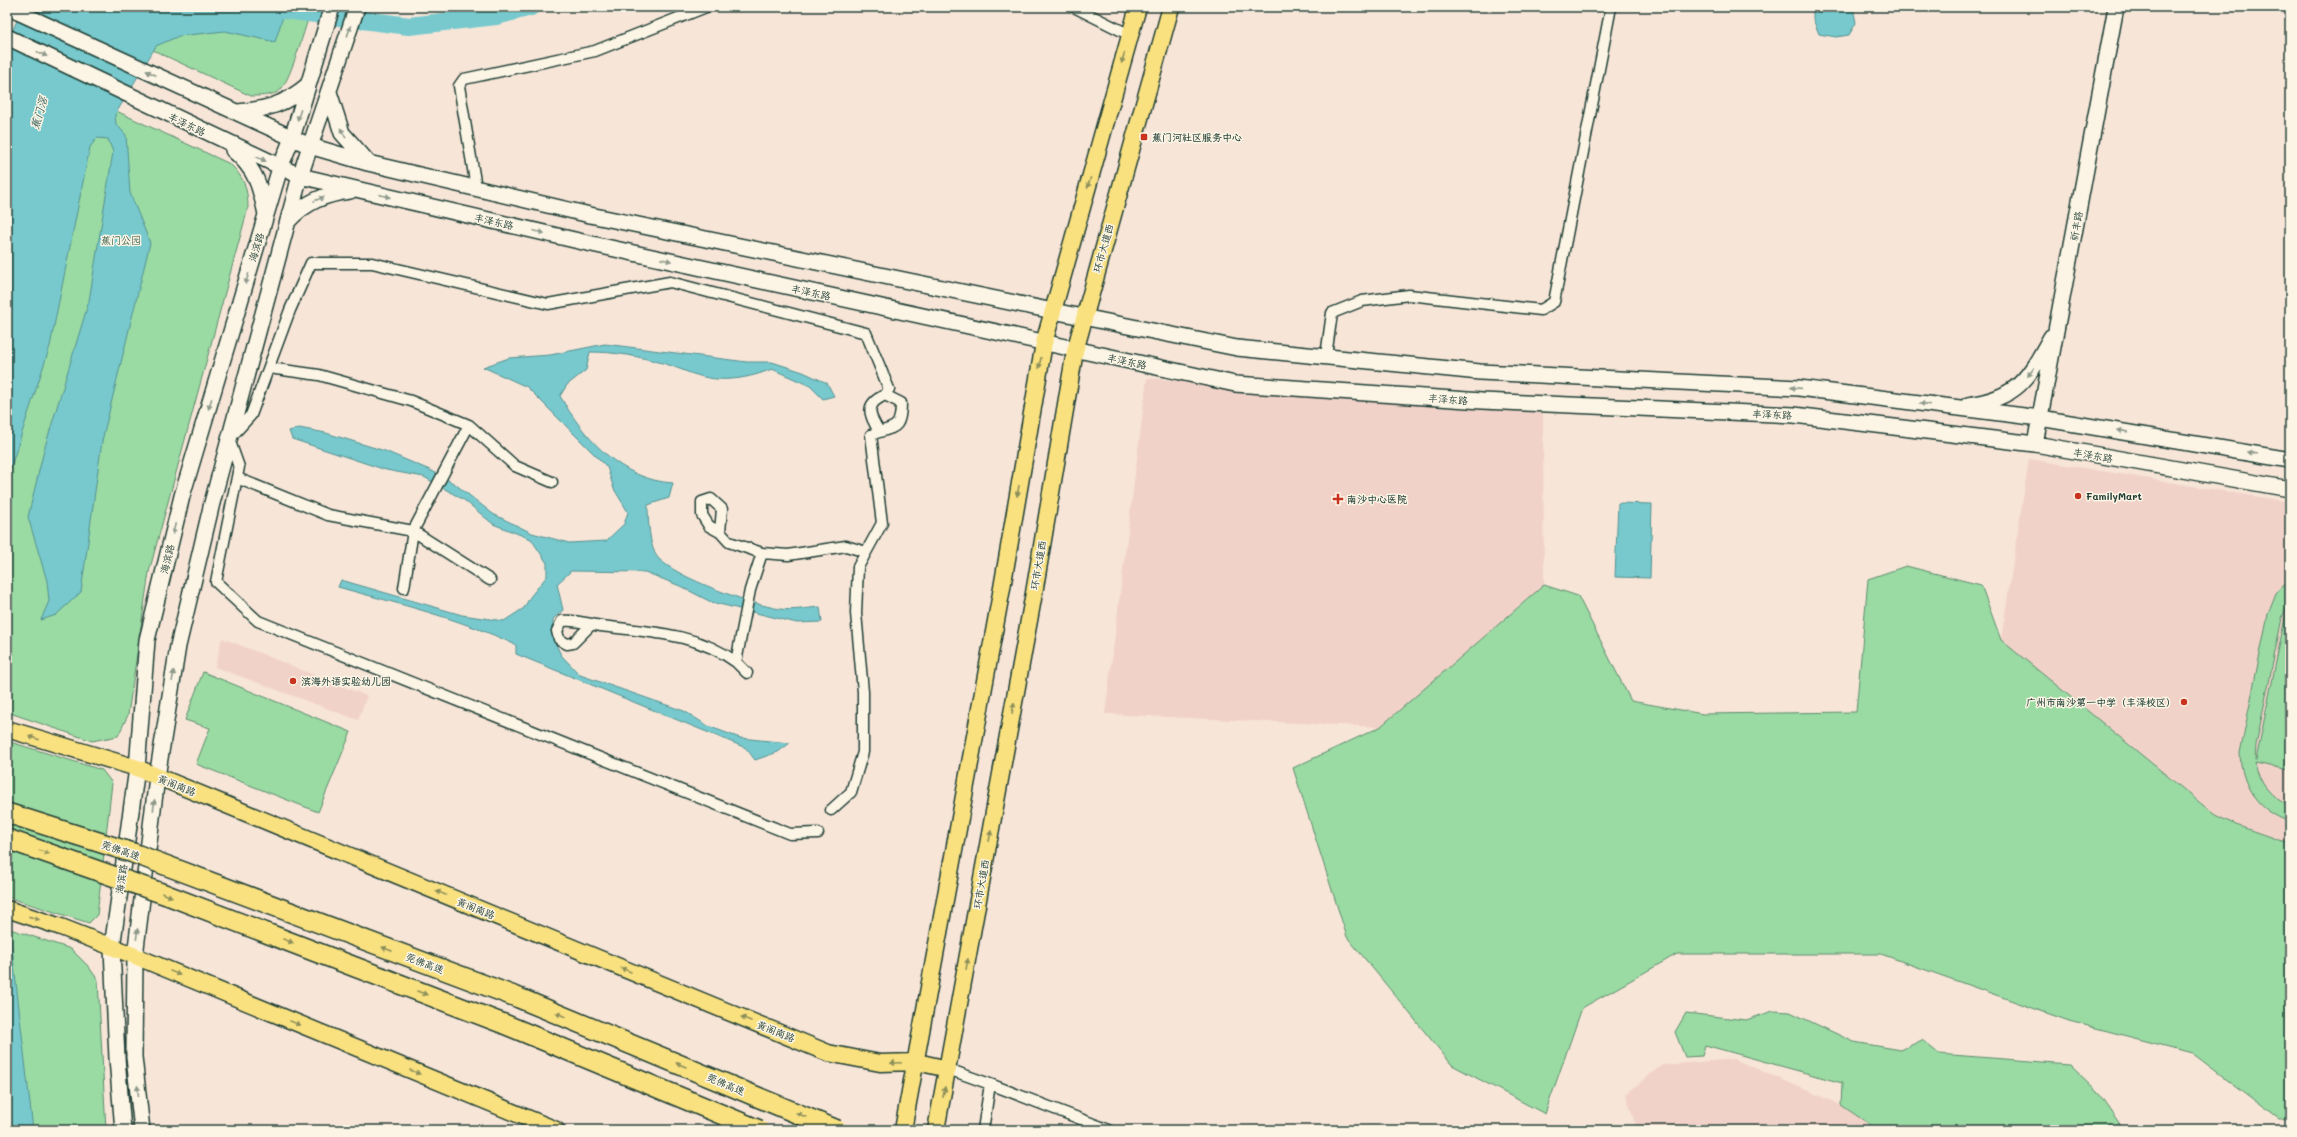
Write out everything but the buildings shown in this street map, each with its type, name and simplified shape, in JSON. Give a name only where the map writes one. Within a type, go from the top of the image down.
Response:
[{"type":"highway","name":"莞佛高速","points":[[7,812],[133,853],[519,998],[837,1130]]},
{"type":"highway","points":[[7,839],[167,895],[504,1024],[759,1130]]},
{"type":"main road","points":[[7,7],[310,146],[368,162],[590,215],[1237,348],[1480,372],[1799,388],[2040,418],[2290,460]]},
{"type":"main road","name":"海滨路","points":[[123,1130],[117,1058],[112,948],[136,768],[147,640],[182,496],[280,168],[292,138],[332,7]]},
{"type":"main road","points":[[142,1130],[134,1057],[134,956],[157,777],[178,646],[229,439],[300,176],[357,7]]},
{"type":"main road","points":[[903,1130],[1044,343],[1138,7]]},
{"type":"main road","name":"环市大道西","points":[[936,1130],[1075,351],[1171,7]]},
{"type":"main road","name":"祈丰路","points":[[2035,444],[2116,7]]},
{"type":"main road","name":"丰泽东路","points":[[7,38],[280,168],[300,176],[598,245],[1075,351],[1235,384],[1482,401],[1794,415],[2035,444],[2290,489]]},
{"type":"main road","points":[[237,112],[264,109],[282,104],[308,85]]},
{"type":"main road","points":[[329,92],[342,133],[354,149],[368,162]]},
{"type":"main road","points":[[222,140],[244,159],[257,177],[266,216]]},
{"type":"main road","points":[[288,221],[299,209],[315,200],[332,194],[360,190]]},
{"type":"main road","points":[[1952,407],[1980,403],[2008,394],[2031,373],[2058,326]]},
{"type":"main road","name":"黄阁南路","points":[[7,729],[136,768],[828,1053],[880,1063],[916,1062],[948,1069]]},
{"type":"main road","points":[[7,909],[61,927],[134,956],[556,1130]]},
{"type":"street","points":[[476,187],[459,86],[464,78],[595,51],[706,7]]},
{"type":"street","points":[[1074,7],[1130,35]]},
{"type":"street","points":[[1326,356],[1332,313],[1362,301],[1409,294],[1542,310],[1554,302],[1611,7]]},
{"type":"street","points":[[818,833],[790,834],[258,621],[216,582],[239,467],[229,439],[251,415],[290,310],[311,263],[372,263],[548,304],[670,282],[866,333],[889,389],[885,395],[874,400],[870,407],[873,423],[879,431]]},
{"type":"street","points":[[269,368],[319,375],[411,401],[469,425],[515,466],[552,482]]},
{"type":"street","points":[[831,810],[851,792],[863,752],[863,692],[856,613],[858,567],[882,523],[871,435],[879,431],[892,430],[899,421],[901,410],[901,403],[885,395]]},
{"type":"street","points":[[404,588],[413,531],[431,494],[447,470],[469,425]]},
{"type":"street","points":[[237,478],[328,515],[413,531],[490,580]]},
{"type":"street","points":[[720,532],[729,542],[762,552],[788,555],[846,546],[866,552]]},
{"type":"street","points":[[736,662],[750,590],[762,552]]},
{"type":"street","points":[[591,625],[674,635],[707,645],[725,654],[747,673]]},
{"type":"street","points":[[948,1069],[1109,1130]]},
{"type":"street","points":[[983,1130],[990,1084]]},
{"type":"shaded area","name":"南沙中心医院","points":[[1147,378],[1543,413],[1544,585],[1380,727],[1105,714]]},
{"type":"shaded area","name":"广州市南沙第一中学（丰泽校区）","points":[[2029,459],[2290,502],[2290,844],[2236,825],[2215,815],[2001,640]]},
{"type":"shaded area","name":"滨海外语实验幼儿园","points":[[222,638],[367,696],[358,720],[215,667]]},
{"type":"shaded area","points":[[1734,1059],[1841,1105],[1878,1130],[1637,1130],[1626,1094],[1662,1065]]},
{"type":"green space","points":[[61,7],[312,7],[288,78],[283,87],[278,92],[271,94],[251,96]]},
{"type":"green space","name":"蕉门公园","points":[[7,60],[230,164],[242,179],[247,195],[248,208],[149,572],[128,715],[118,736],[92,741],[7,712]]},
{"type":"green space","points":[[1906,566],[1981,585],[2001,640],[2215,815],[2236,825],[2290,844],[2290,1118],[2279,1119],[2192,1053],[2069,1021],[1881,954],[1677,954],[1582,1008],[1545,1114],[1452,1065],[1347,937],[1293,768],[1380,727],[1544,585],[1578,596],[1631,701],[1703,714],[1856,712],[1868,579]]},
{"type":"green space","points":[[2290,577],[2290,770],[2255,763],[2259,777],[2267,789],[2277,799],[2290,806],[2290,822],[2269,811],[2253,796],[2244,776],[2240,753],[2268,614],[2276,594]],"holes":[[[2288,603],[2256,760],[2256,745],[2282,618]]]},
{"type":"green space","points":[[203,672],[351,732],[318,812],[196,764],[210,728],[185,720]]},
{"type":"green space","points":[[7,741],[102,770],[112,783],[97,915],[89,923],[7,897]]},
{"type":"green space","points":[[7,928],[71,949],[88,966],[98,980],[106,1130],[7,1130]]},
{"type":"green space","points":[[1773,1011],[1790,1012],[1854,1042],[1901,1050],[1922,1040],[1939,1054],[2069,1064],[2097,1091],[2124,1130],[1878,1130],[1841,1105],[1842,1083],[1705,1045],[1702,1056],[1685,1057],[1675,1032],[1686,1013],[1746,1020]]},
{"type":"water","name":"蕉门滘","points":[[23,7],[286,7],[275,42],[225,31],[179,36],[156,46],[115,115],[116,124],[126,135],[130,193],[150,243],[102,441],[81,592],[56,615],[41,620],[49,601],[47,581],[28,517],[44,450],[89,301],[113,152],[108,139],[97,138],[90,147],[50,346],[7,479],[7,43]]},
{"type":"water","points":[[1813,7],[1853,7],[1856,23],[1849,35],[1836,37],[1819,34],[1813,19]]},
{"type":"water","points":[[605,344],[747,362],[772,362],[803,372],[827,383],[834,396],[823,399],[810,386],[772,369],[746,377],[718,379],[695,375],[667,364],[635,356],[590,352],[586,370],[567,385],[560,396],[580,427],[606,454],[637,474],[654,480],[673,483],[669,498],[648,505],[651,540],[658,558],[681,574],[698,582],[716,590],[752,602],[785,610],[820,607],[822,622],[797,623],[711,602],[680,586],[645,572],[571,571],[557,584],[563,610],[553,619],[553,638],[561,655],[580,675],[684,711],[708,726],[740,738],[790,743],[778,752],[755,760],[746,748],[516,654],[516,645],[495,635],[451,619],[338,587],[341,580],[462,615],[504,621],[524,608],[530,597],[547,576],[547,563],[531,539],[493,524],[464,500],[424,477],[386,470],[292,439],[289,431],[299,428],[326,433],[385,451],[432,471],[455,484],[493,514],[532,533],[569,543],[606,541],[624,524],[628,512],[614,489],[607,467],[527,387],[483,367],[509,358],[550,355]]},
{"type":"water","points":[[1618,503],[1652,504],[1650,578],[1615,577]]},
{"type":"water","points":[[7,905],[33,1130],[7,1130]]},
{"type":"waterway","points":[[285,10],[409,26],[496,16],[531,7]]},
{"type":"place","name":"蕉门河社区服务中心","points":[[1144,137]]},
{"type":"place","name":"FamilyMart","points":[[2078,496]]},
{"type":"place","name":"南沙中心医院","points":[[1338,499]]},
{"type":"place","name":"滨海外语实验幼儿园","points":[[293,681]]},
{"type":"place","name":"广州市南沙第一中学（丰泽校区）","points":[[2184,702]]}]
